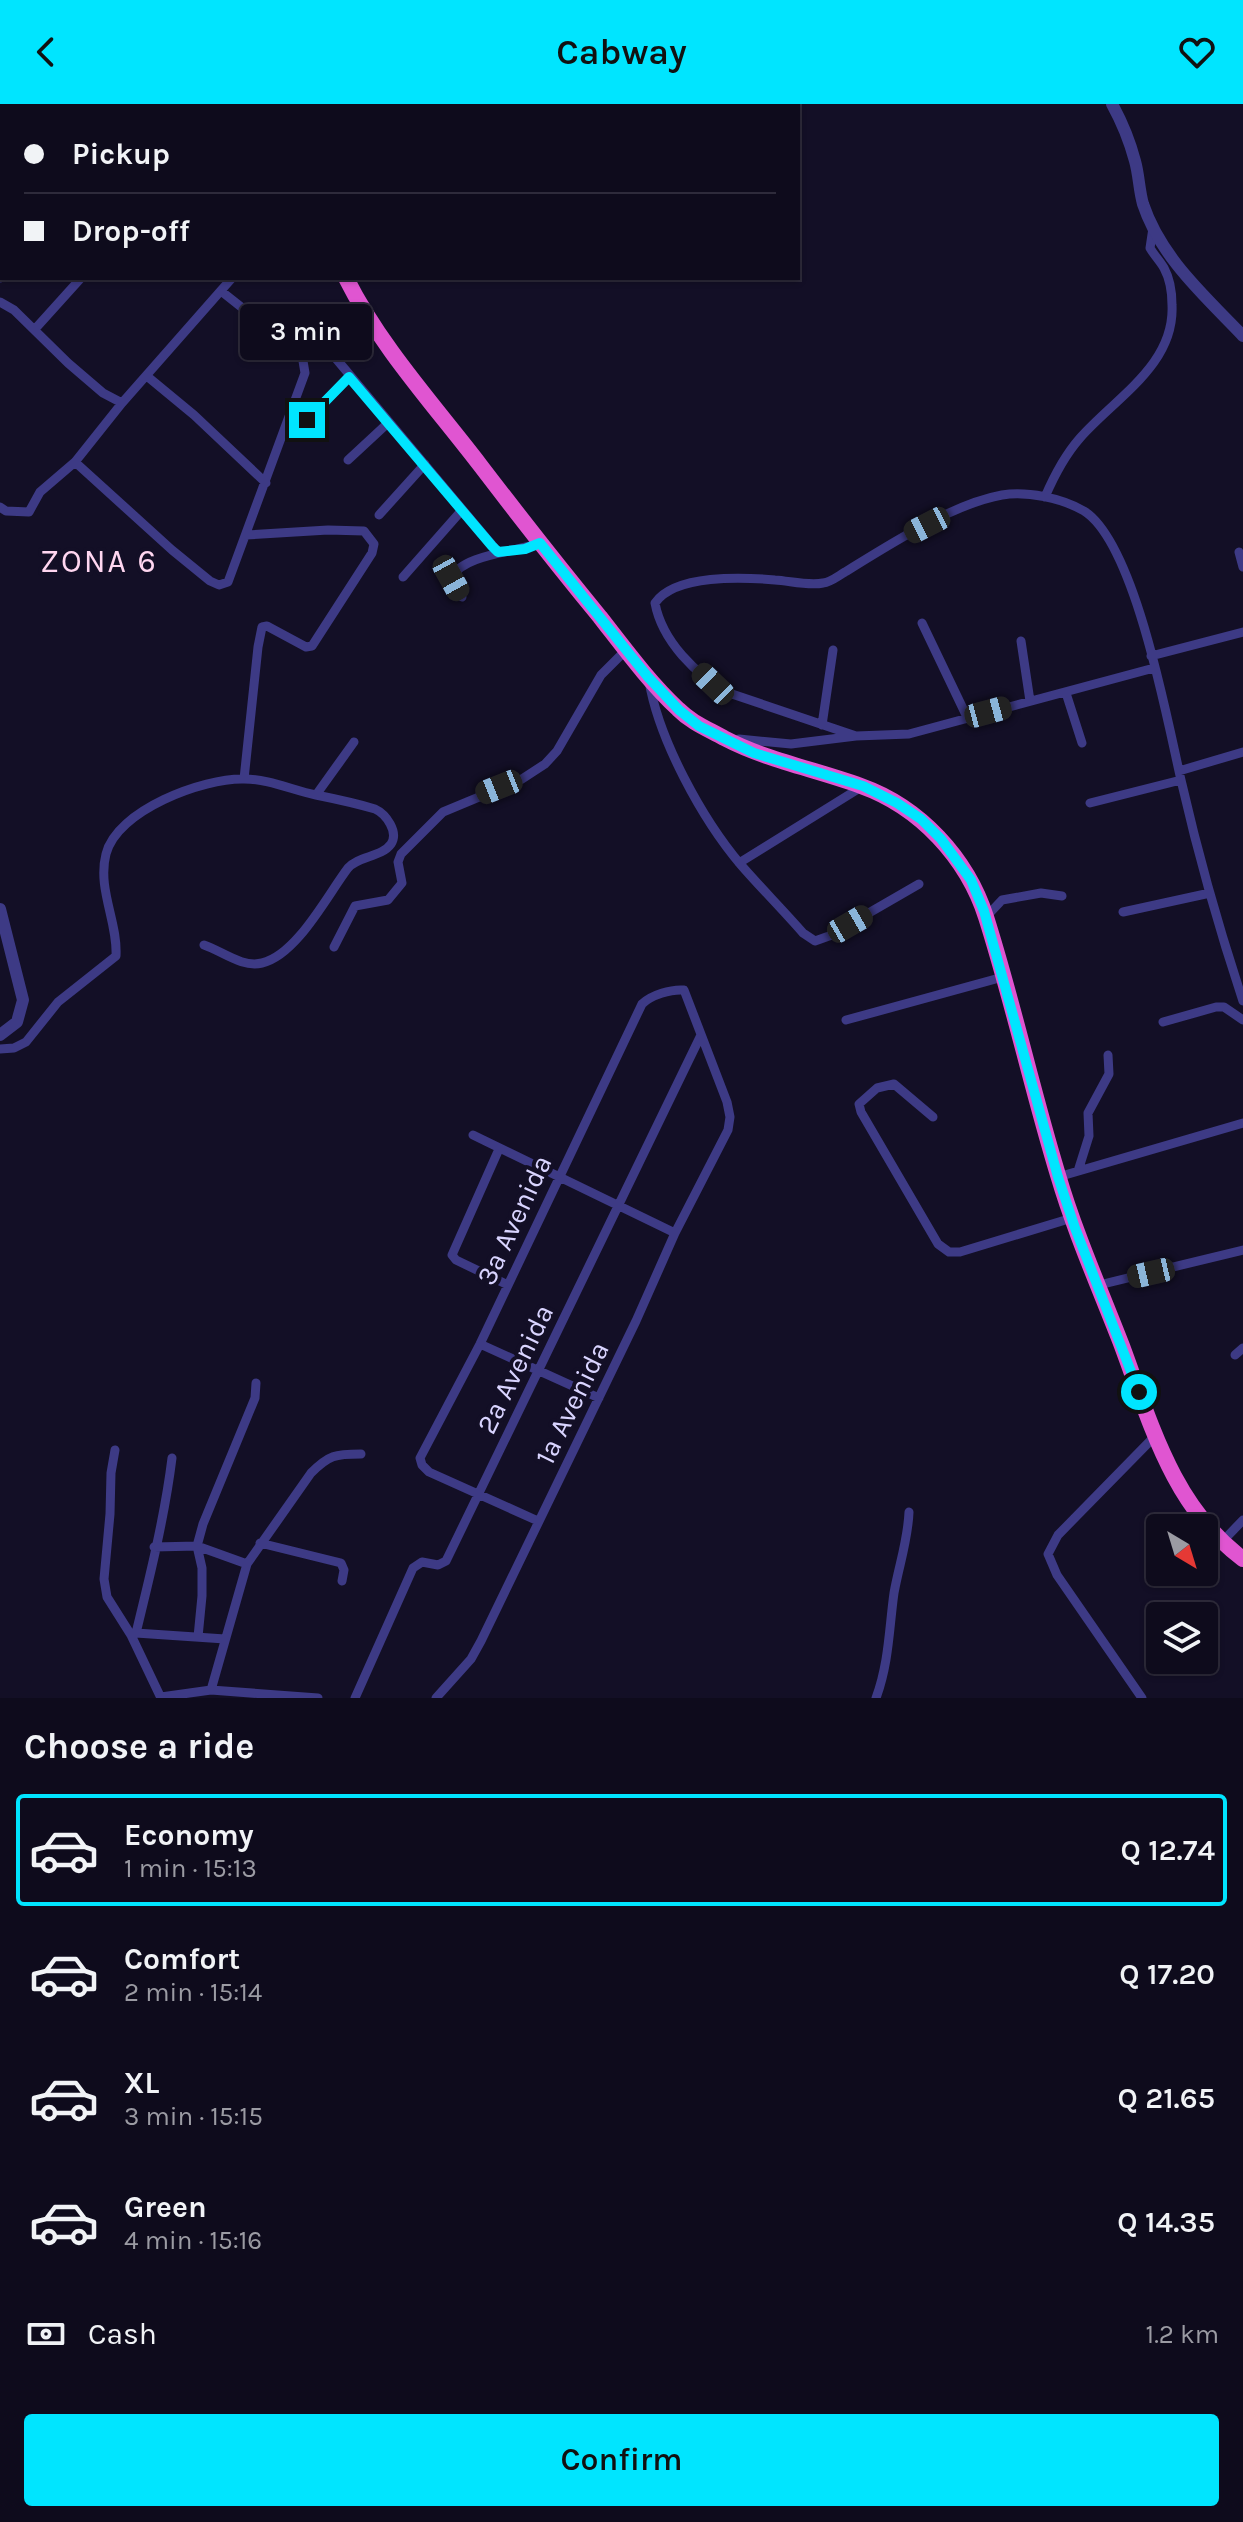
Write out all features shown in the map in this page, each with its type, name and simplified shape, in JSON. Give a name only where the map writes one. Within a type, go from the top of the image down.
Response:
[{"type":"highway","points":[[347,280],[403,365],[540,543],[648,677],[679,710],[699,726],[754,753],[863,786],[921,819],[941,839],[971,880],[986,917],[1058,1177],[1156,1435],[1188,1502],[1221,1543],[1243,1559]]},
{"type":"street","points":[[1112,104],[1135,162],[1142,201],[1153,228],[1168,254],[1243,336]]},
{"type":"street","points":[[1045,497],[1053,478],[1080,438],[1117,405],[1153,363],[1170,335],[1172,296],[1164,268],[1150,248],[1153,228]]},
{"type":"street","points":[[35,329],[79,280]]},
{"type":"street","points":[[0,507],[16,513],[29,512],[40,492],[75,462],[122,403],[230,280]]},
{"type":"street","points":[[75,462],[210,581],[219,585],[228,582],[305,373],[305,362],[302,355],[221,291]]},
{"type":"street","points":[[0,302],[14,310],[103,393],[122,403]]},
{"type":"street","points":[[333,355],[498,552]]},
{"type":"street","points":[[148,377],[194,415],[266,483]]},
{"type":"street","points":[[307,420],[349,377]]},
{"type":"street","points":[[348,460],[389,422]]},
{"type":"street","points":[[379,515],[425,464]]},
{"type":"street","points":[[856,736],[729,693],[713,684],[682,654],[662,627],[655,603],[661,595],[676,586],[736,578],[823,583],[893,543],[962,509],[1002,495],[1045,497],[1081,509],[1098,522],[1111,542],[1138,608],[1210,893],[1239,974],[1243,1001]]},
{"type":"street","points":[[403,577],[462,510]]},
{"type":"street","points":[[244,779],[262,627],[275,628],[306,647],[312,646],[372,553],[374,544],[364,531],[246,535]]},
{"type":"street","points":[[462,597],[452,575],[456,570],[498,552],[525,549],[540,543]]},
{"type":"street","points":[[1239,552],[1243,567]]},
{"type":"street","points":[[922,623],[967,717]]},
{"type":"street","points":[[1151,656],[1243,632]]},
{"type":"street","points":[[1021,641],[1030,701]]},
{"type":"street","points":[[334,947],[355,906],[388,900],[402,883],[398,862],[401,854],[437,817],[451,807],[522,779],[545,764],[557,751],[601,675],[626,650]]},
{"type":"street","points":[[822,725],[833,650]]},
{"type":"street","points":[[717,734],[755,742],[791,744],[856,736],[909,734],[1154,668]]},
{"type":"street","points":[[648,677],[660,724],[693,795],[739,863],[803,933],[815,941],[829,936],[919,884]]},
{"type":"street","points":[[1066,693],[1082,743]]},
{"type":"street","points":[[316,795],[354,742]]},
{"type":"street","points":[[1090,803],[1180,776],[1243,752]]},
{"type":"street","points":[[0,1049],[14,1048],[26,1042],[58,1002],[116,956],[104,884],[106,852],[123,826],[149,806],[193,788],[244,779],[334,797],[382,813],[391,827],[393,842],[388,848],[350,865],[297,938],[264,963],[248,964],[204,945]]},
{"type":"street","points":[[739,863],[863,786]]},
{"type":"street","points":[[986,917],[1002,900],[1041,893],[1062,896]]},
{"type":"street","points":[[1123,912],[1210,893]]},
{"type":"street","points":[[0,909],[23,1000],[17,1022],[0,1035]]},
{"type":"street","points":[[846,1020],[1003,977]]},
{"type":"street","name":"3a Avenida","points":[[478,1495],[429,1472],[420,1458],[480,1344],[640,1008],[647,999],[684,990],[701,1035]]},
{"type":"street","points":[[1163,1022],[1216,1007],[1224,1007],[1243,1020]]},
{"type":"street","name":"1a Avenida","points":[[436,1698],[471,1659],[599,1398],[675,1233],[728,1130],[730,1117],[701,1035]]},
{"type":"street","name":"2a Avenida","points":[[355,1698],[413,1568],[422,1562],[438,1565],[446,1561],[701,1035]]},
{"type":"street","points":[[1078,1171],[1089,1136],[1088,1113],[1109,1074],[1108,1055]]},
{"type":"street","points":[[933,1117],[894,1084],[877,1088],[859,1104],[941,1247],[949,1252],[960,1252],[1072,1218]]},
{"type":"street","points":[[1058,1177],[1243,1123]]},
{"type":"street","points":[[473,1135],[675,1233]]},
{"type":"street","points":[[499,1149],[452,1255],[456,1260],[508,1285]]},
{"type":"street","points":[[1099,1285],[1243,1250]]},
{"type":"street","points":[[480,1344],[599,1398]]},
{"type":"street","points":[[198,1637],[202,1568],[197,1546],[203,1524],[255,1398],[256,1383]]},
{"type":"street","points":[[1142,1698],[1057,1575],[1048,1554],[1058,1535],[1156,1435]]},
{"type":"street","points":[[115,1450],[104,1579],[107,1597],[134,1634],[161,1697],[211,1690],[318,1698]]},
{"type":"street","points":[[211,1690],[247,1564],[260,1543],[311,1473],[324,1461],[335,1454],[361,1454]]},
{"type":"street","points":[[134,1634],[151,1573],[172,1458]]},
{"type":"street","points":[[478,1495],[538,1521]]},
{"type":"street","points":[[876,1698],[890,1647],[891,1616],[909,1512]]},
{"type":"street","points":[[1221,1543],[1243,1520]]},
{"type":"street","points":[[260,1543],[341,1563],[344,1570],[342,1581]]},
{"type":"street","points":[[154,1547],[197,1546],[247,1564]]},
{"type":"street","points":[[134,1634],[225,1639]]},
{"type":"district","name":"ZONA 6","points":[[99,561]]},
{"type":"route","points":[[307,420],[349,377],[498,552],[525,549],[540,543],[648,677],[699,726],[754,753],[863,786],[921,819],[941,839],[971,880],[984,911],[1058,1177],[1139,1392]]}]
